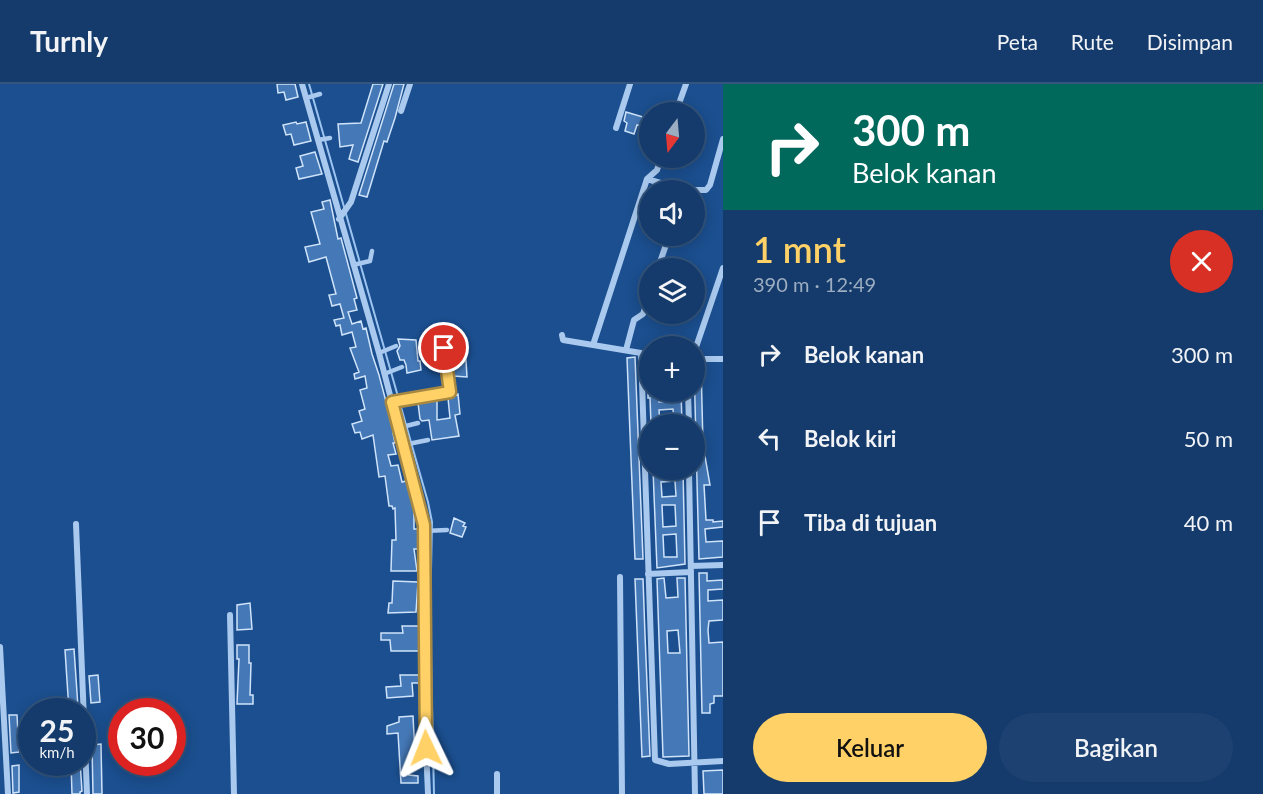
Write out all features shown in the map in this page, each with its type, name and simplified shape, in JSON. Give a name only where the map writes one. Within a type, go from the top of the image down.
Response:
[{"type":"street","points":[[302,84],[320,139],[340,218],[386,373],[397,401],[400,427],[426,531],[424,702],[428,794]]},
{"type":"street","points":[[340,218],[351,202],[389,84]]},
{"type":"street","points":[[401,111],[410,84]]},
{"type":"street","points":[[616,128],[630,84]]},
{"type":"street","points":[[680,102],[686,84]]},
{"type":"street","points":[[705,190],[710,185],[723,139]]},
{"type":"street","points":[[592,345],[647,179],[658,168]]},
{"type":"street","points":[[700,336],[723,268]]},
{"type":"street","points":[[626,350],[634,320],[639,317]]},
{"type":"street","points":[[562,334],[563,340],[639,353]]},
{"type":"street","points":[[397,401],[450,392],[444,348]]},
{"type":"street","points":[[705,359],[723,359]]},
{"type":"street","points":[[643,402],[655,760],[669,764],[723,762]]},
{"type":"street","points":[[689,480],[695,794]]},
{"type":"street","points":[[76,524],[87,794]]},
{"type":"street","points":[[648,574],[723,565]]},
{"type":"street","points":[[620,576],[622,794]]},
{"type":"street","points":[[230,615],[234,794]]},
{"type":"street","points":[[0,647],[8,794]]},
{"type":"street","points":[[497,774],[497,794]]},
{"type":"lane","points":[[307,97],[318,94]]},
{"type":"lane","points":[[320,139],[329,138]]},
{"type":"lane","points":[[355,265],[367,262],[372,251]]},
{"type":"lane","points":[[381,352],[396,346]]},
{"type":"lane","points":[[386,373],[402,367]]},
{"type":"lane","points":[[400,427],[418,423]]},
{"type":"lane","points":[[405,445],[428,440]]},
{"type":"lane","points":[[426,531],[447,530]]},
{"type":"building","points":[[277,84],[295,84],[298,97],[286,100],[284,92],[278,93]]},
{"type":"building","points":[[373,84],[383,84],[358,162],[349,159],[353,145],[340,147],[338,124],[361,123]]},
{"type":"building","points":[[394,84],[404,84],[395,118],[387,142],[384,141],[367,197],[359,195]]},
{"type":"building","points":[[626,112],[639,116],[639,126],[637,125],[634,134],[625,131],[627,123],[624,121]]},
{"type":"building","points":[[296,122],[297,124],[306,122],[311,141],[294,145],[291,134],[286,135],[283,125]]},
{"type":"building","points":[[315,152],[322,174],[299,179],[296,168],[303,166],[300,156]]},
{"type":"building","points":[[330,200],[338,239],[341,238],[357,298],[354,299],[357,310],[348,312],[352,324],[361,321],[363,329],[366,328],[394,432],[395,443],[393,443],[396,454],[388,455],[391,466],[398,465],[402,482],[406,481],[414,509],[414,529],[419,529],[419,549],[414,549],[417,571],[391,571],[392,540],[396,540],[395,508],[389,506],[385,476],[379,477],[373,435],[362,439],[360,432],[355,433],[352,424],[362,421],[359,411],[365,409],[360,390],[367,388],[365,376],[355,379],[354,374],[359,372],[350,348],[356,347],[352,332],[342,335],[340,325],[336,326],[334,320],[344,318],[340,304],[332,306],[329,295],[336,294],[326,257],[309,262],[305,247],[320,244],[311,212],[324,209],[322,202]]},
{"type":"building","points":[[398,339],[416,340],[421,370],[407,373],[404,360],[400,360],[397,351],[400,346]]},
{"type":"building","points":[[465,344],[467,377],[453,376],[452,356],[456,355],[455,345]]},
{"type":"building","points":[[635,357],[643,559],[635,559],[627,358]]},
{"type":"building","points":[[458,394],[460,414],[455,415],[459,436],[432,440],[429,420],[420,419],[418,403],[437,400],[437,420],[450,418],[448,398]]},
{"type":"building","points":[[650,402],[681,402],[682,414],[673,414],[673,409],[659,410],[659,414],[651,414]]},
{"type":"building","points":[[695,402],[702,402],[702,414],[695,414]]},
{"type":"building","points":[[705,456],[710,485],[704,485],[706,520],[723,521],[723,527],[705,529],[706,542],[723,541],[723,557],[699,559],[697,480],[705,480]]},
{"type":"building","points":[[653,480],[683,480],[685,564],[657,568]],"holes":[[[675,481],[676,496],[662,497],[661,482]],[[662,505],[675,505],[676,526],[663,527]],[[676,534],[677,557],[664,557],[663,535]]]},
{"type":"building","points":[[454,518],[465,523],[463,526],[466,527],[462,537],[450,533]]},
{"type":"building","points":[[699,573],[707,573],[707,581],[723,580],[723,589],[708,590],[708,601],[723,600],[723,620],[709,621],[709,643],[723,642],[723,696],[714,696],[714,703],[710,704],[710,713],[702,713]]},
{"type":"building","points":[[664,578],[666,598],[678,597],[677,578],[685,578],[689,756],[663,757],[657,579]],"holes":[[[678,630],[680,653],[668,653],[667,631]]]},
{"type":"building","points":[[635,579],[643,579],[650,756],[642,757]]},
{"type":"building","points":[[393,581],[418,582],[416,612],[388,613],[389,603],[392,603]]},
{"type":"building","points":[[250,603],[252,629],[237,630],[237,605]]},
{"type":"building","points":[[402,626],[419,626],[419,651],[391,651],[390,640],[381,640],[381,633],[403,633]]},
{"type":"building","points":[[237,645],[249,645],[250,695],[253,695],[253,704],[237,704],[239,659],[237,659]]},
{"type":"building","points":[[74,649],[77,698],[68,698],[65,650]]},
{"type":"building","points":[[98,675],[100,702],[96,702],[96,698],[91,698],[89,676]]},
{"type":"building","points":[[400,675],[419,675],[419,683],[412,683],[413,696],[387,698],[386,687],[401,686]]},
{"type":"building","points":[[9,715],[17,715],[18,752],[11,753]]},
{"type":"building","points":[[413,716],[415,753],[418,752],[418,761],[409,761],[409,775],[418,776],[418,783],[401,783],[398,733],[387,734],[387,726],[399,722],[399,717]]},
{"type":"building","points":[[101,744],[102,794],[93,794],[93,776],[96,776],[96,745]]},
{"type":"building","points":[[18,765],[19,776],[19,792],[13,793],[12,766]]},
{"type":"building","points":[[723,770],[723,794],[704,794],[703,771]]},
{"type":"building","points":[[71,776],[81,776],[82,791],[80,794],[72,794]]},
{"type":"waterway","points":[[309,84],[432,522],[430,618],[434,794]]},
{"type":"route","points":[[426,748],[424,525],[392,402],[450,392],[444,348]]}]
